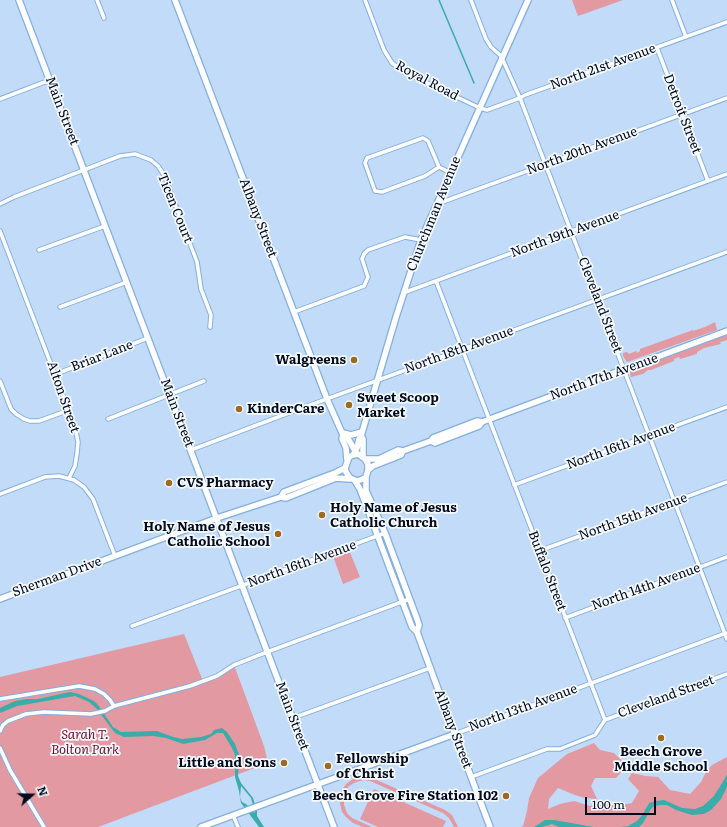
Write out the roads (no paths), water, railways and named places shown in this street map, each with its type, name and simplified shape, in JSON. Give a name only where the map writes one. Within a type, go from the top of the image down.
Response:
[{"type":"main road","name":"Main Street","points":[[19,0],[334,827]]},
{"type":"main road","name":"Albany Street","points":[[175,0],[327,399],[342,434],[342,439],[346,448],[347,460]]},
{"type":"main road","name":"Churchman Avenue","points":[[359,455],[359,438],[362,434],[377,380],[421,240],[528,0]]},
{"type":"main road","name":"North 17th Avenue","points":[[359,455],[379,459],[398,450],[403,451],[431,441],[435,443],[479,426],[482,422],[489,419],[727,331]]},
{"type":"main road","name":"Albany Street","points":[[342,434],[346,437],[359,455]]},
{"type":"main road","points":[[342,434],[362,434]]},
{"type":"main road","name":"Churchman Avenue","points":[[359,455],[363,439],[362,434]]},
{"type":"main road","name":"North 17th Avenue","points":[[368,470],[373,466],[401,456],[403,451]]},
{"type":"main road","points":[[217,518],[281,497],[286,498],[334,479],[340,478],[353,480],[362,480],[366,477],[368,464],[359,455],[347,460],[345,468],[347,474],[353,480]]},
{"type":"main road","points":[[281,497],[284,492],[345,468]]},
{"type":"main road","name":"Albany Street","points":[[366,477],[366,491],[385,533],[417,619],[419,625],[417,632]]},
{"type":"main road","name":"Albany Street","points":[[353,480],[360,489],[405,601],[412,627],[417,632],[490,827]]},
{"type":"main road","name":"Sherman Drive","points":[[0,599],[217,518]]},
{"type":"main road","name":"North 13th Avenue","points":[[201,827],[455,734]]},
{"type":"street","points":[[97,0],[104,18]]},
{"type":"street","name":"Royal Road","points":[[365,0],[384,50],[392,63],[404,72],[480,108]]},
{"type":"street","name":"Cleveland Street","points":[[471,0],[486,39],[491,47],[498,52],[502,58],[520,98],[674,502],[726,633],[727,639]]},
{"type":"street","points":[[672,0],[686,37]]},
{"type":"street","name":"North 21st Avenue","points":[[480,108],[487,110],[492,109],[525,95],[727,22]]},
{"type":"street","name":"Detroit Street","points":[[657,48],[708,181]]},
{"type":"street","points":[[0,99],[50,80]]},
{"type":"street","name":"North 20th Avenue","points":[[437,204],[727,98]]},
{"type":"street","points":[[439,167],[425,176],[382,192],[375,191],[365,163],[367,158],[423,138],[428,141],[439,167],[451,173]]},
{"type":"street","name":"Ticen Court","points":[[0,204],[10,198],[120,156],[129,154],[144,156],[151,160],[158,166],[165,178],[198,266],[201,289],[211,315],[210,327]]},
{"type":"street","name":"North 19th Avenue","points":[[404,293],[727,174]]},
{"type":"street","points":[[39,250],[105,226]]},
{"type":"street","name":"Alton Street","points":[[0,231],[75,427],[78,442],[76,461],[69,478]]},
{"type":"street","points":[[294,312],[364,286],[368,277],[362,259],[363,255],[368,250],[405,237],[421,240]]},
{"type":"street","name":"North 18th Avenue","points":[[191,450],[377,380],[727,252]]},
{"type":"street","name":"Buffalo Street","points":[[436,281],[604,720]]},
{"type":"street","points":[[60,307],[127,282]]},
{"type":"street","name":"Briar Lane","points":[[56,374],[148,338]]},
{"type":"street","points":[[0,381],[11,409],[24,419],[39,421],[69,410]]},
{"type":"street","points":[[108,419],[204,381]]},
{"type":"street","name":"North 16th Avenue","points":[[514,485],[727,407]]},
{"type":"street","points":[[0,494],[45,477],[59,476],[69,478],[84,487],[92,497],[115,556]]},
{"type":"street","name":"North 15th Avenue","points":[[539,551],[727,482]]},
{"type":"street","name":"North 16th Avenue","points":[[132,626],[385,533]]},
{"type":"street","name":"North 14th Avenue","points":[[565,618],[727,557]]},
{"type":"street","points":[[1,729],[10,720],[22,715],[62,712],[84,715],[96,713],[105,711],[114,706],[190,686],[216,676],[234,665],[405,601]]},
{"type":"street","name":"North 13th Avenue","points":[[455,734],[726,633]]},
{"type":"street","points":[[293,718],[430,668]]},
{"type":"street","name":"Cleveland Street","points":[[604,720],[727,674]]},
{"type":"street","points":[[0,699],[79,686],[95,689],[104,694],[114,706]]},
{"type":"street","points":[[471,777],[546,749],[560,749],[595,735],[604,720]]},
{"type":"street","points":[[0,748],[10,770],[44,827]]},
{"type":"street","points":[[236,814],[238,827]]},
{"type":"waterway","points":[[439,0],[474,83]]},
{"type":"place","name":"Walgreens","points":[[354,360]]},
{"type":"place","name":"Sweet Scoop Market","points":[[349,405]]},
{"type":"place","name":"KinderCare","points":[[239,409]]},
{"type":"place","name":"CVS Pharmacy","points":[[169,483]]},
{"type":"place","name":"Holy Name of Jesus Catholic Church","points":[[322,515]]},
{"type":"place","name":"Holy Name of Jesus Catholic School","points":[[278,534]]},
{"type":"place","name":"Beech Grove Middle School","points":[[661,738]]},
{"type":"place","name":"Little and Sons","points":[[284,763]]},
{"type":"place","name":"Fellowship of Christ","points":[[328,766]]},
{"type":"place","name":"Beech Grove Fire Station 102","points":[[506,796]]},
{"type":"park label","name":"Sarah T. Bolton Park","points":[[85,742]]}]
